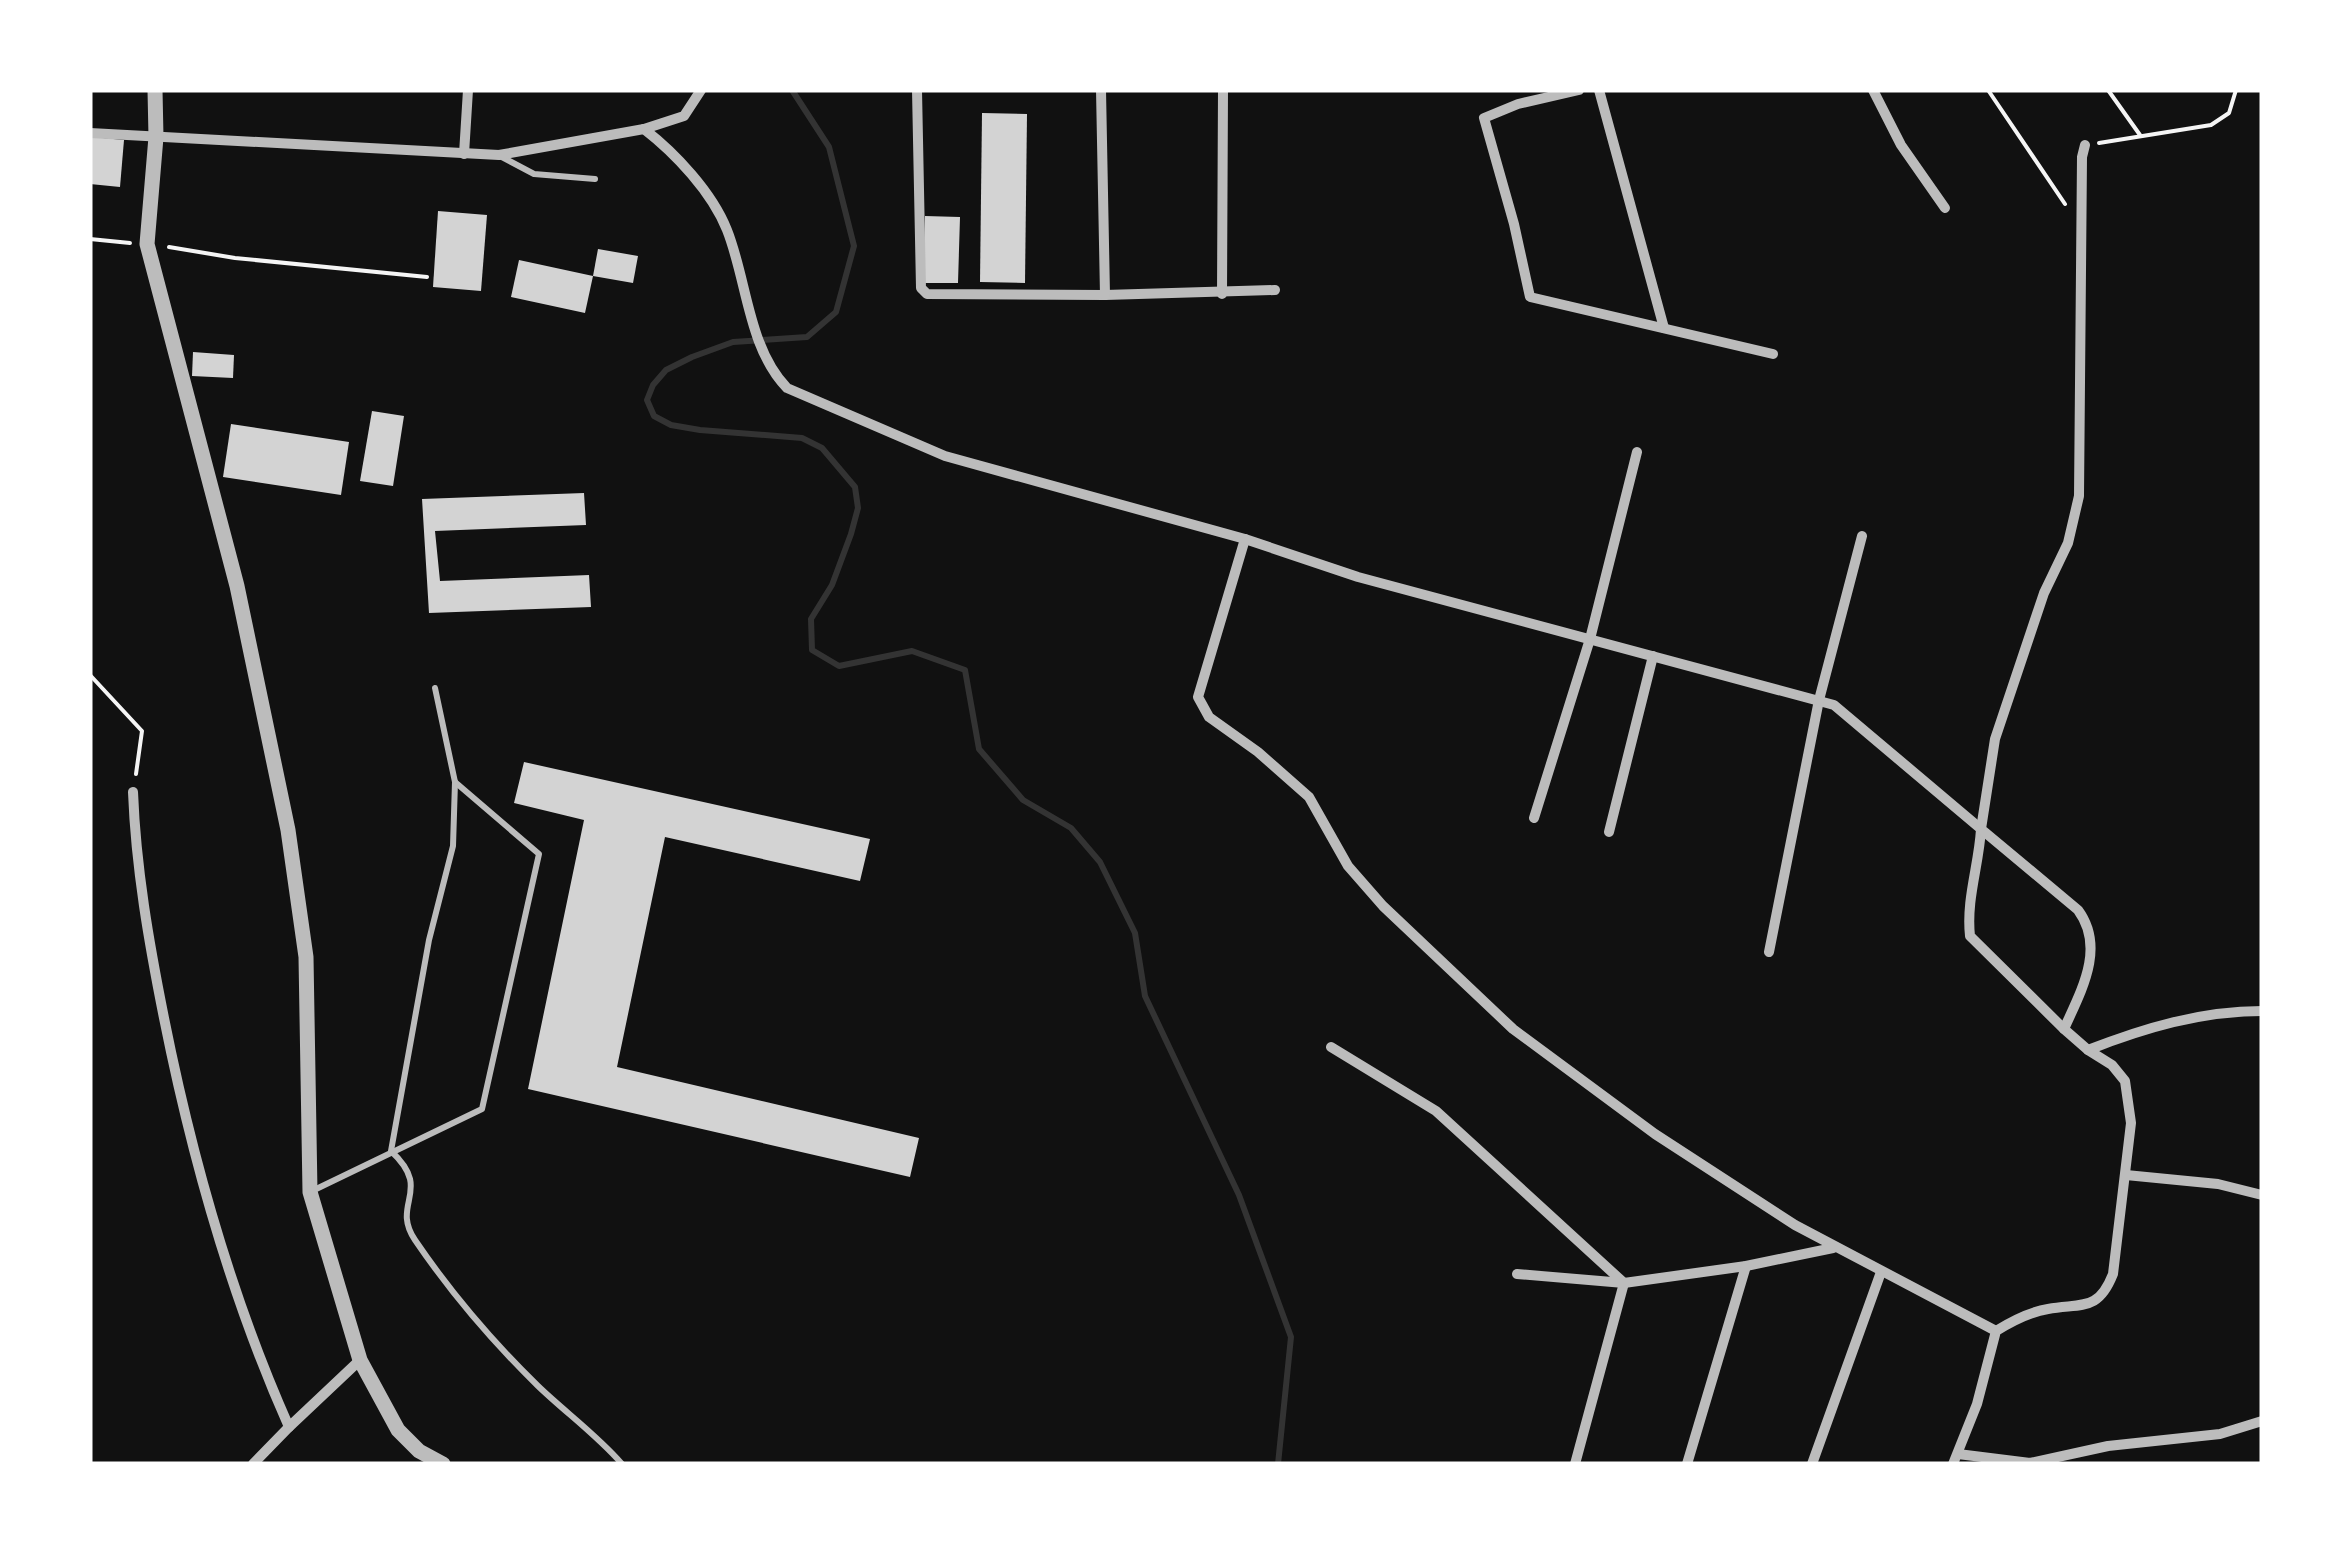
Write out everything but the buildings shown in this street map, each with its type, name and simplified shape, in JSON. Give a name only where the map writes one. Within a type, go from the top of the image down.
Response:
[{"type":"street","points":[[155,90],[156,137],[147,244],[237,586],[288,830],[306,957],[310,1192],[360,1360],[398,1430],[420,1451],[443,1464]]},
{"type":"street","points":[[464,154],[468,90]]},
{"type":"street","points":[[90,133],[499,155],[644,129],[684,116],[701,90]]},
{"type":"street","points":[[917,90],[921,288],[927,294],[1222,294],[1275,290]]},
{"type":"street","points":[[1101,90],[1106,295]]},
{"type":"street","points":[[1222,294],[1224,90]]},
{"type":"street","points":[[1579,90],[1518,104],[1484,118],[1530,298],[1773,354]]},
{"type":"street","points":[[1599,90],[1664,328]]},
{"type":"street","points":[[1873,90],[1901,144],[1945,208]]},
{"type":"street","points":[[644,129],[666,146],[726,226],[763,349],[776,377],[787,388],[945,456],[1245,539],[1358,577],[1834,705],[2078,910],[2086,921],[2092,938],[2088,974],[2064,1029]]},
{"type":"street","points":[[2085,145],[2080,496],[2068,543],[2044,593],[1995,739],[1980,860],[1968,915],[1970,936],[2064,1029],[2112,1065],[2124,1082],[2131,1123],[2126,1175],[2114,1274],[2107,1290],[2083,1306],[2046,1309],[2016,1318],[1996,1331],[1977,1404],[1956,1459],[2030,1463],[2108,1446],[2220,1434],[2262,1421]]},
{"type":"street","points":[[1534,818],[1590,640],[1637,452]]},
{"type":"street","points":[[1769,952],[1819,700],[1862,536]]},
{"type":"street","points":[[1245,539],[1198,698],[1209,717],[1310,797],[1348,866],[1383,906],[1513,1029],[1655,1134],[1833,1248],[1996,1331]]},
{"type":"street","points":[[1609,832],[1653,656]]},
{"type":"street","points":[[133,792],[135,854],[145,922],[178,1090],[224,1258],[289,1426]]},
{"type":"street","points":[[2088,1050],[2132,1032],[2187,1018],[2262,1011]]},
{"type":"street","points":[[1330,1047],[1436,1111],[1624,1283]]},
{"type":"street","points":[[2126,1175],[2218,1184],[2262,1194]]},
{"type":"street","points":[[1517,1274],[1624,1283],[1746,1266],[1833,1248]]},
{"type":"street","points":[[1687,1464],[1746,1266]]},
{"type":"street","points":[[1812,1464],[1881,1272]]},
{"type":"street","points":[[1575,1464],[1624,1283]]},
{"type":"street","points":[[253,1464],[360,1360]]},
{"type":"lane","points":[[499,155],[534,174],[595,178]]},
{"type":"lane","points":[[391,1151],[429,940],[452,846],[455,782],[435,688]]},
{"type":"lane","points":[[310,1192],[482,1110],[538,854],[455,782]]},
{"type":"lane","points":[[391,1151],[411,1174],[406,1218],[412,1236],[465,1308],[536,1384],[622,1464]]},
{"type":"path","points":[[1988,90],[2082,228]]},
{"type":"path","points":[[2108,90],[2140,135]]},
{"type":"path","points":[[2085,145],[2211,124],[2229,114],[2236,90]]},
{"type":"path","points":[[90,239],[427,276]]},
{"type":"path","points":[[90,675],[142,731],[133,792]]},
{"type":"waterway","points":[[792,90],[829,147],[854,246],[836,312],[807,337],[733,342],[692,357],[666,370],[647,400],[654,416],[671,425],[802,438],[822,448],[855,487],[858,508],[832,585],[811,619],[812,650],[839,666],[912,651],[965,670],[979,749],[1023,800],[1071,828],[1100,862],[1135,933],[1145,996],[1239,1195],[1291,1337],[1278,1464]]}]
